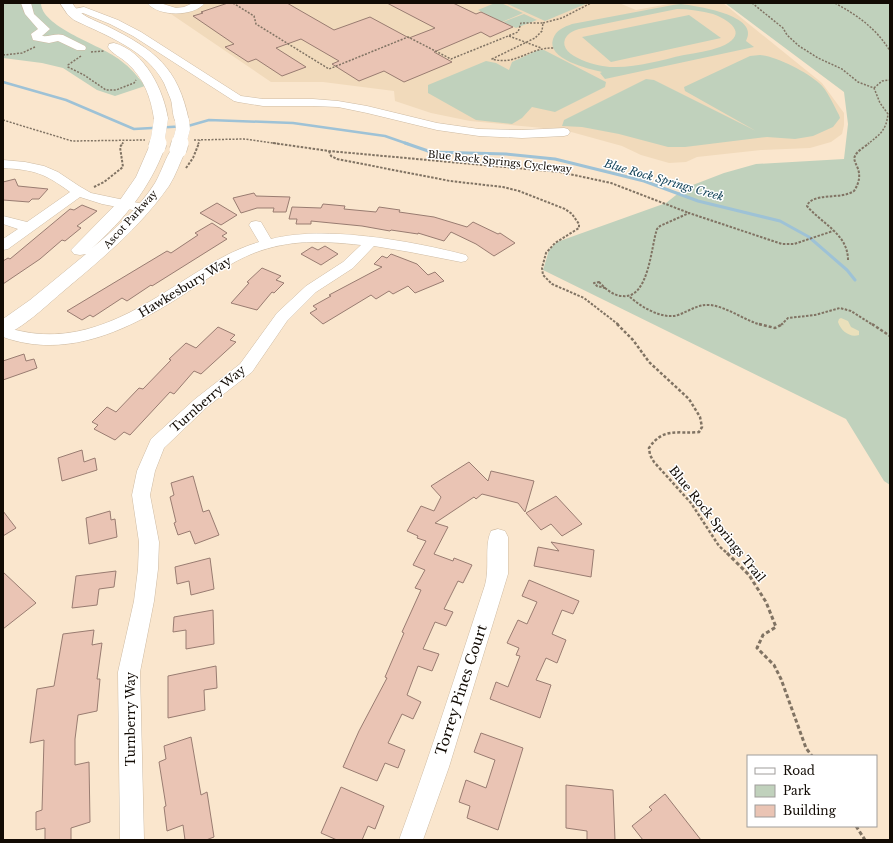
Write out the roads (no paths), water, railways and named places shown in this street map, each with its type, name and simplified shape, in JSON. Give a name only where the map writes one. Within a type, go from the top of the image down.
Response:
[{"type":"main road","name":"Ascot Parkway","points":[[3,311],[33,289],[92,240],[125,204],[149,170],[157,147],[161,119],[155,91],[148,77],[127,56],[116,48],[80,30],[66,11]]},
{"type":"main road","name":"Ascot Parkway","points":[[3,329],[37,304],[87,263],[113,240],[143,208],[162,184],[178,150],[183,129],[180,105],[172,84],[158,66],[148,56],[131,44],[66,11]]},
{"type":"street","points":[[26,3],[26,7],[35,22],[82,51]]},
{"type":"street","points":[[152,3],[170,11],[181,12],[197,5]]},
{"type":"street","points":[[66,11],[84,10],[114,22],[137,34],[156,48],[238,99],[250,102],[307,102],[338,104],[359,107],[433,125],[472,131],[527,135],[564,132]]},
{"type":"street","points":[[45,29],[38,32],[36,36],[41,40],[59,37]]},
{"type":"street","points":[[3,164],[32,167],[48,172],[59,177],[79,192],[101,199],[143,208]]},
{"type":"street","points":[[3,246],[79,192]]},
{"type":"street","points":[[3,220],[28,227]]},
{"type":"street","points":[[256,225],[268,245]]},
{"type":"street","name":"Hawkesbury Way","points":[[3,329],[17,337],[57,340],[76,339],[97,334],[132,319],[167,300],[227,260],[295,237],[370,242],[422,248],[461,258]]},
{"type":"street","name":"Turnberry Way","points":[[132,840],[129,672],[144,601],[148,569],[149,542],[141,495],[146,472],[157,444],[200,403],[227,384],[246,368],[282,317],[311,289],[348,265],[365,249],[370,242]]},
{"type":"street","name":"Torrey Pines Court","points":[[411,840],[437,767],[498,574],[498,537]]},
{"type":"waterway","name":"Blue Rock Springs Creek","points":[[3,82],[66,100],[134,129],[188,126],[209,120],[293,123],[385,136],[408,144]]},
{"type":"waterway","name":"Blue Rock Springs Creek","points":[[405,143],[431,152],[506,154],[555,159],[644,181],[698,201],[780,221],[809,237],[847,270],[855,280]]}]
